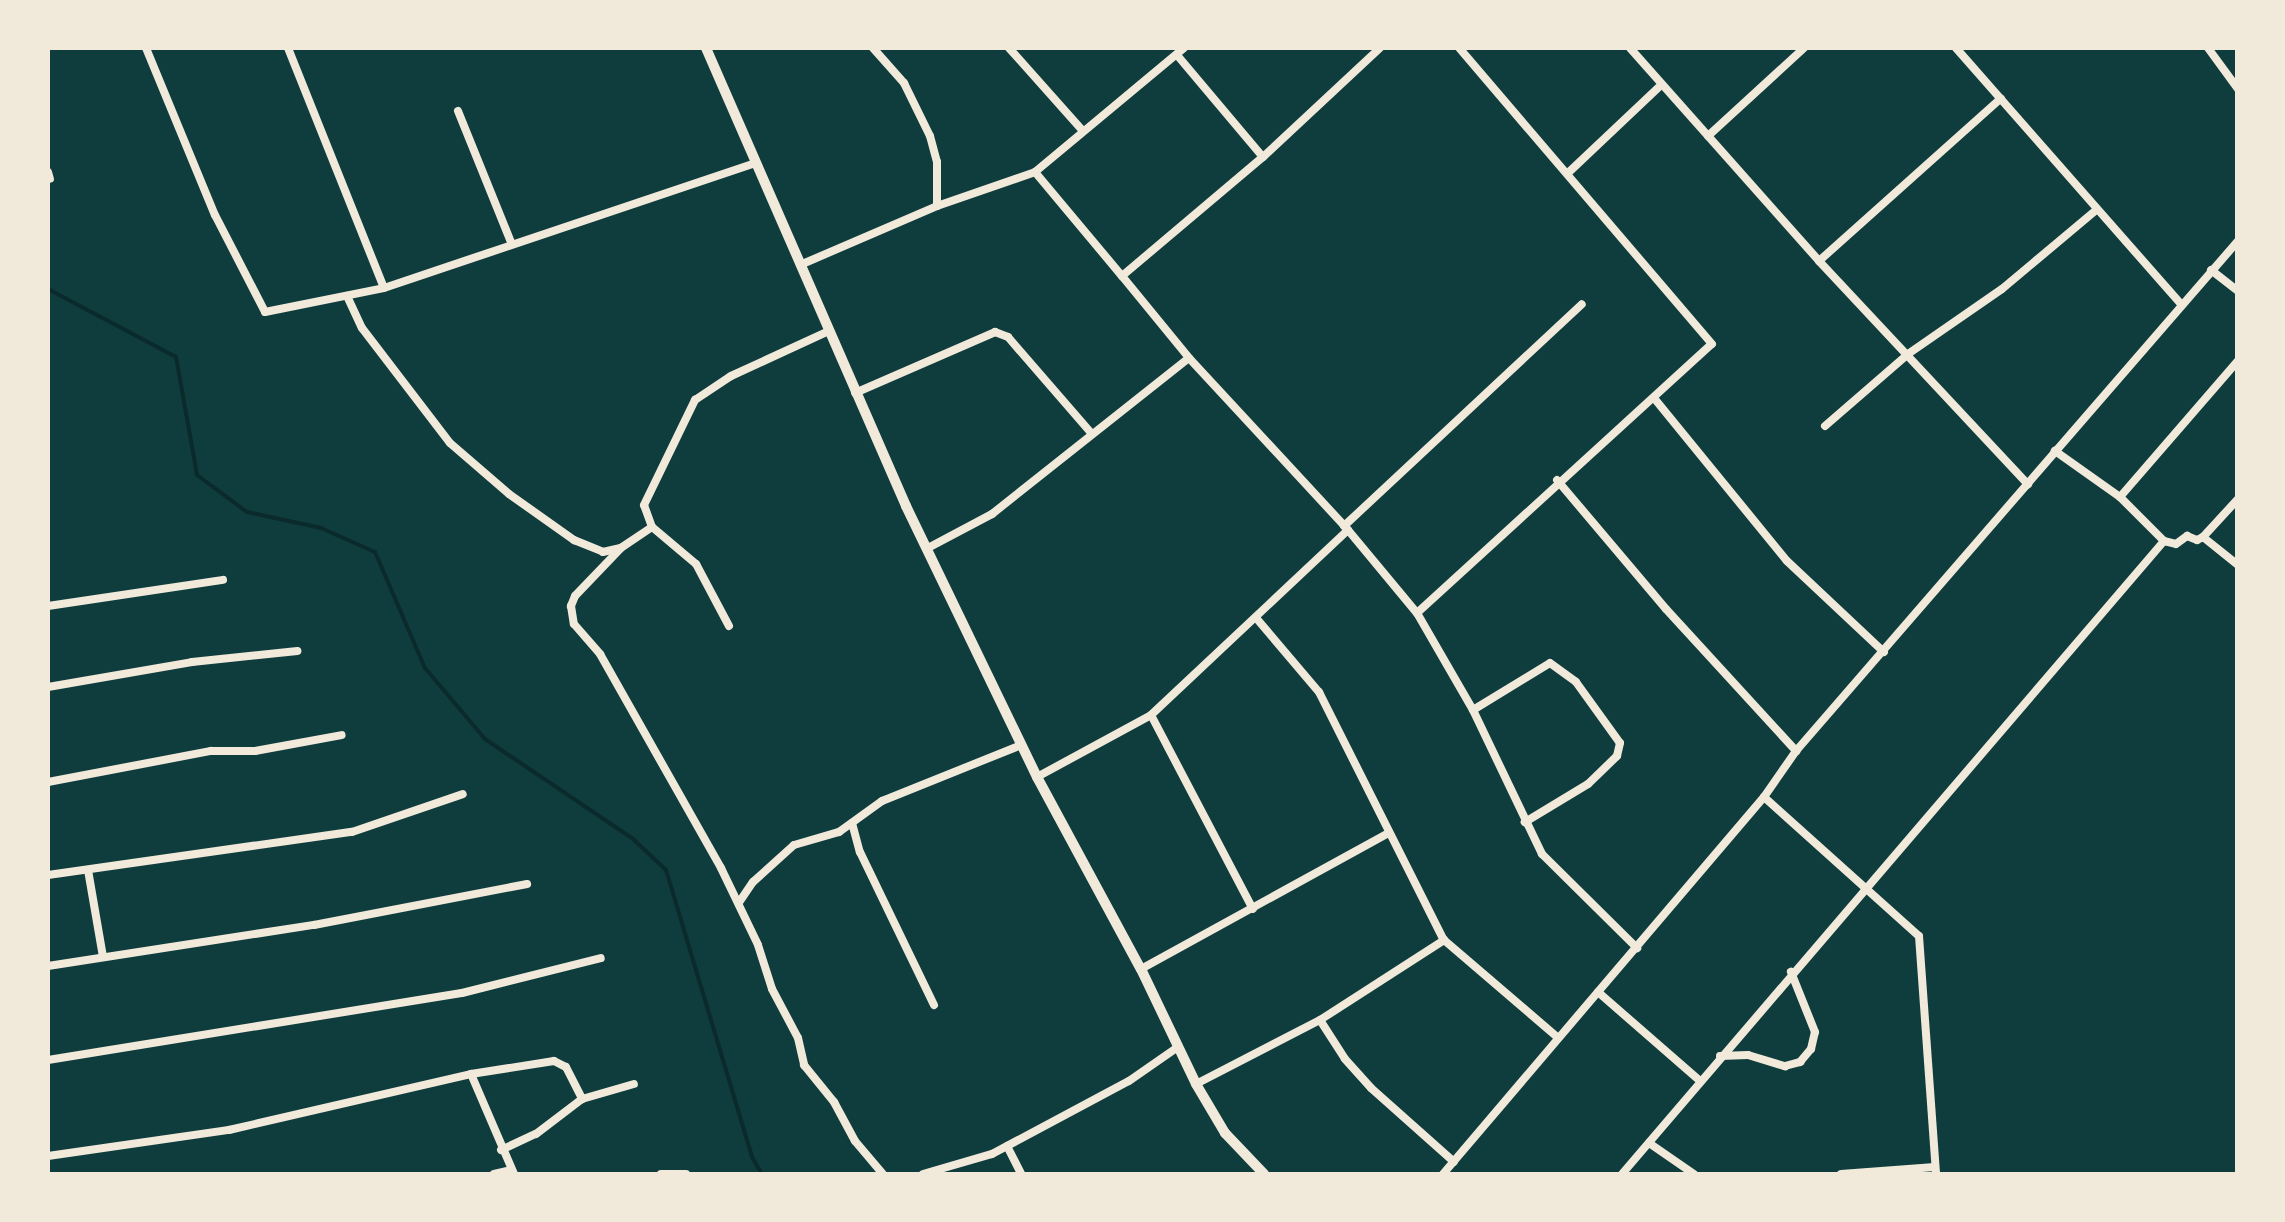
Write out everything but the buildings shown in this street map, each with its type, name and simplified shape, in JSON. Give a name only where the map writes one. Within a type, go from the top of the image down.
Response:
[{"type":"main road","points":[[706,48],[926,549],[1021,745],[1141,969],[1196,1084],[1225,1133],[1264,1174]]},
{"type":"street","points":[[146,48],[214,215],[259,308],[272,312],[384,288],[511,242],[756,163]]},
{"type":"street","points":[[288,48],[384,288]]},
{"type":"street","points":[[873,48],[904,83],[930,136],[938,162],[937,206]]},
{"type":"street","points":[[1008,48],[1083,131]]},
{"type":"street","points":[[1122,276],[1263,157],[1380,48]]},
{"type":"street","points":[[1417,612],[1712,344],[1459,48]]},
{"type":"street","points":[[1630,48],[1819,261],[2028,484]]},
{"type":"street","points":[[1708,136],[1804,48]]},
{"type":"street","points":[[1956,48],[2095,212],[2181,304]]},
{"type":"street","points":[[2208,48],[2238,89]]},
{"type":"street","points":[[800,265],[937,206],[1036,172],[1180,51],[1263,157]]},
{"type":"street","points":[[1568,173],[1662,84]]},
{"type":"street","points":[[1819,261],[2001,98]]},
{"type":"street","points":[[458,111],[511,242]]},
{"type":"street","points":[[1036,172],[1189,358],[1346,528],[1417,612],[1474,710],[1542,854],[1637,948]]},
{"type":"street","points":[[1825,426],[1908,354],[2002,290],[2095,212]]},
{"type":"street","points":[[1443,1174],[1556,1036],[1637,948],[1764,797],[1796,751],[2238,241]]},
{"type":"street","points":[[2212,270],[2238,290]]},
{"type":"street","points":[[347,296],[362,328],[450,444],[562,533],[594,550],[621,548]]},
{"type":"street","points":[[1037,777],[1151,714],[1194,670],[1257,619],[1346,528],[1582,304]]},
{"type":"street","points":[[729,626],[696,564],[652,527],[644,505],[695,400],[731,376],[829,331]]},
{"type":"street","points":[[856,393],[995,332],[1008,337],[1092,434]]},
{"type":"street","points":[[926,549],[992,514],[1189,358]]},
{"type":"street","points":[[2120,497],[2238,361]]},
{"type":"street","points":[[1654,398],[1787,561],[1884,652]]},
{"type":"street","points":[[2056,451],[2120,497],[2164,541],[2176,544],[2187,536],[2197,540],[2238,499]]},
{"type":"street","points":[[1558,480],[1666,609],[1796,751]]},
{"type":"street","points":[[652,527],[621,548],[575,596],[571,606],[574,624],[600,654],[740,906],[772,989],[798,1038],[804,1065],[883,1174]]},
{"type":"street","points":[[2203,536],[2238,565]]},
{"type":"street","points":[[1622,1174],[1791,972],[1866,890],[2164,541]]},
{"type":"street","points":[[48,606],[223,580]]},
{"type":"street","points":[[1257,619],[1319,692],[1444,940],[1556,1036]]},
{"type":"street","points":[[48,687],[192,662],[298,651]]},
{"type":"street","points":[[1474,710],[1550,663],[1576,682],[1620,743],[1617,756],[1588,784],[1526,822]]},
{"type":"street","points":[[1151,714],[1253,909]]},
{"type":"street","points":[[48,782],[211,751],[255,751],[342,734]]},
{"type":"street","points":[[740,906],[739,897],[752,882],[794,845],[852,824],[882,801],[1021,745]]},
{"type":"street","points":[[48,875],[352,832],[463,794]]},
{"type":"street","points":[[1764,797],[1918,936],[1936,1171],[1841,1174]]},
{"type":"street","points":[[852,824],[860,852],[934,1005]]},
{"type":"street","points":[[1141,969],[1388,833]]},
{"type":"street","points":[[88,870],[103,957]]},
{"type":"street","points":[[48,966],[314,925],[528,884]]},
{"type":"street","points":[[1196,1084],[1320,1020],[1444,940]]},
{"type":"street","points":[[48,1060],[462,993],[601,958]]},
{"type":"street","points":[[1720,1056],[1748,1056],[1785,1066],[1800,1062],[1810,1049],[1814,1032],[1791,972]]},
{"type":"street","points":[[1598,992],[1699,1080]]},
{"type":"street","points":[[1320,1020],[1371,1088],[1454,1162]]},
{"type":"street","points":[[924,1174],[1006,1146],[1130,1081],[1178,1047]]},
{"type":"street","points":[[48,1156],[228,1130],[471,1074],[560,1062],[582,1099]]},
{"type":"street","points":[[471,1074],[512,1172],[494,1174]]},
{"type":"street","points":[[501,1150],[536,1134],[582,1099],[634,1084]]},
{"type":"street","points":[[1649,1143],[1694,1174]]},
{"type":"street","points":[[1006,1146],[1022,1174]]},
{"type":"street","points":[[660,1174],[686,1174]]},
{"type":"waterway","points":[[48,289],[176,357],[197,475],[247,512],[321,528],[375,552],[425,668],[485,739],[632,838],[666,870],[752,1157],[762,1174]]}]
